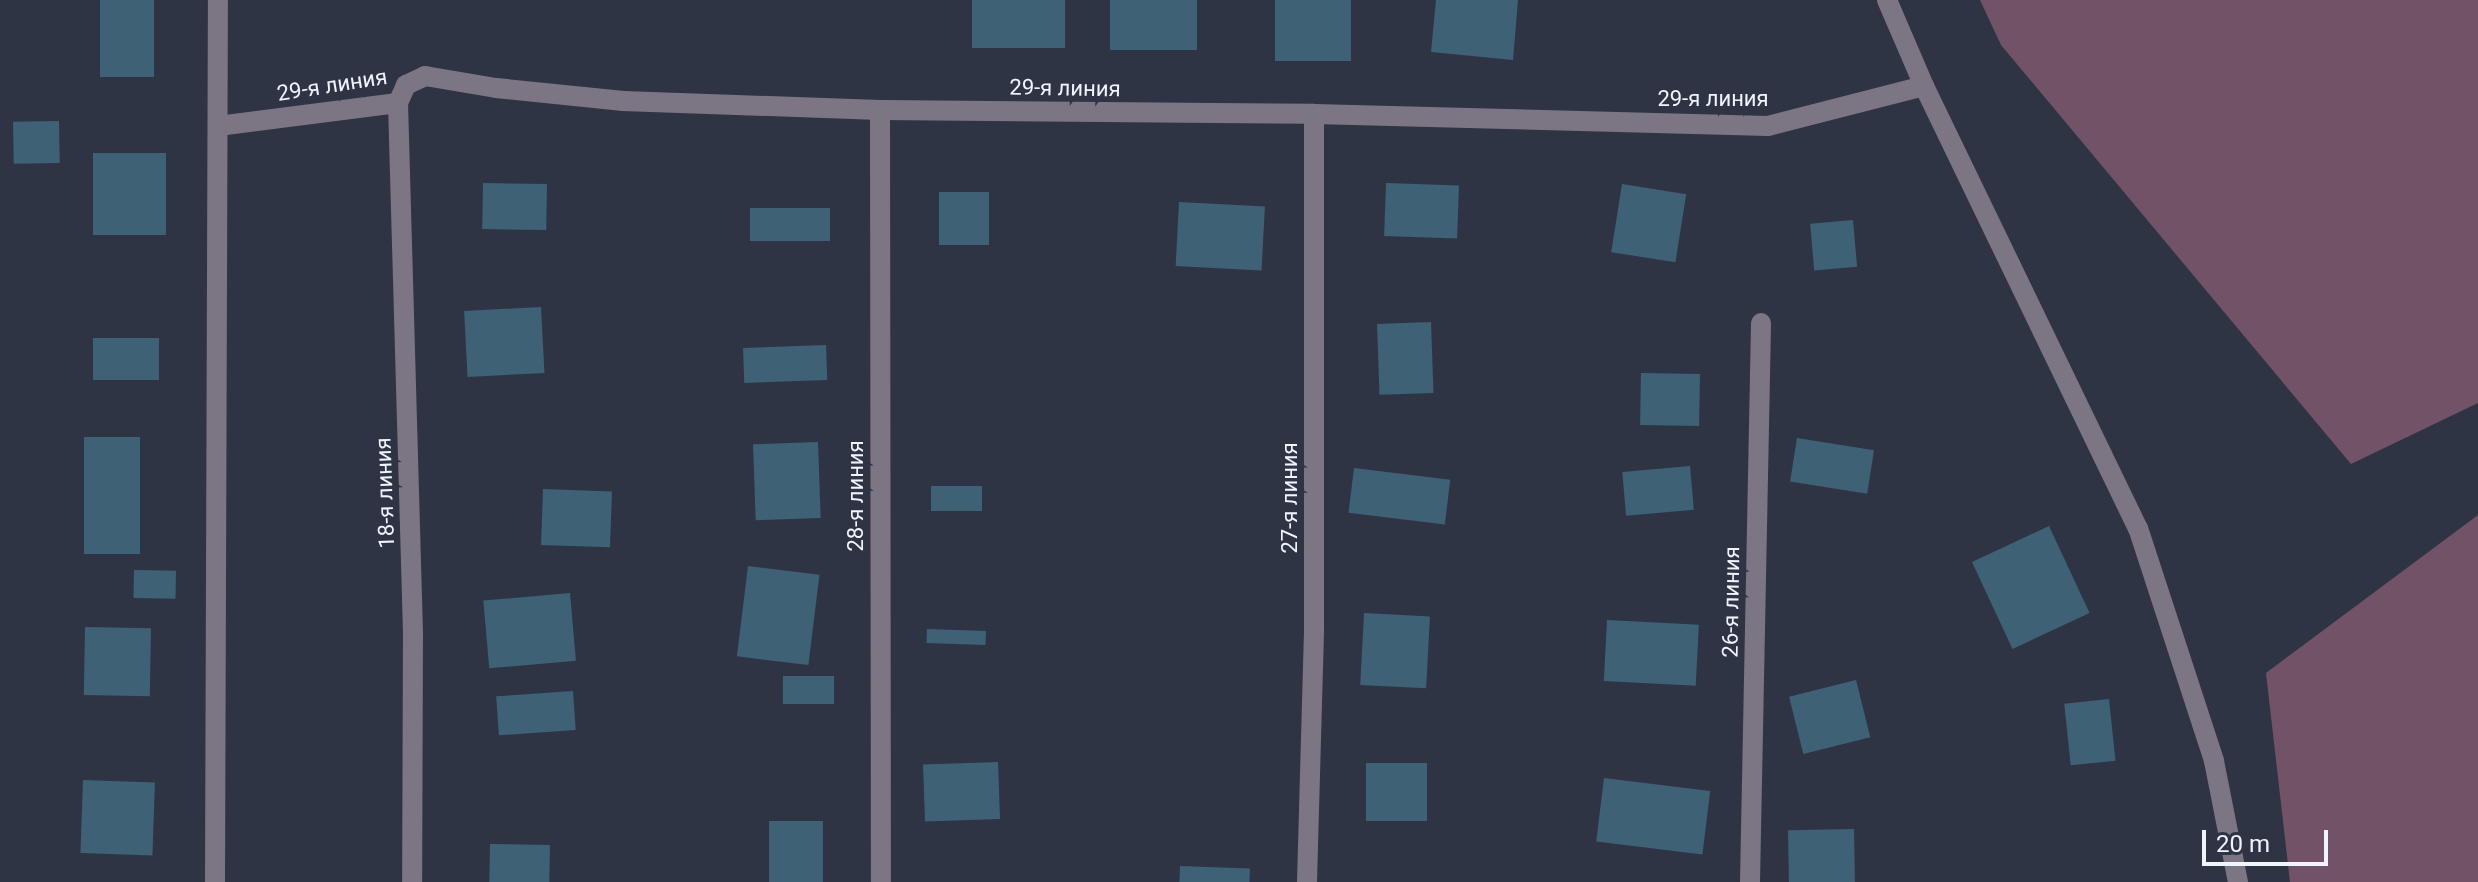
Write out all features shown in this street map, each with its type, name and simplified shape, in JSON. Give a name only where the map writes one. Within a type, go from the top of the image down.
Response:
[{"type":"street","points":[[215,882],[218,0]]},
{"type":"street","points":[[1887,0],[1924,86],[2138,528],[2214,761],[2238,882]]},
{"type":"street","name":"29-я линия","points":[[218,126],[398,103],[406,85],[425,76],[496,88],[623,101],[880,110],[1314,114],[1768,126],[1924,86]]},
{"type":"street","name":"18-я линия","points":[[398,103],[413,633],[412,882]]},
{"type":"street","name":"28-я линия","points":[[880,110],[881,882]]},
{"type":"street","name":"27-я линия","points":[[1307,882],[1314,628],[1314,114]]},
{"type":"street","name":"26-я линия","points":[[1750,882],[1761,323]]},
{"type":"shaded area","points":[[1980,0],[2478,0],[2478,403],[2351,464],[2001,45]]},
{"type":"shaded area","points":[[2478,515],[2478,882],[2290,882],[2266,673]]},
{"type":"building","points":[[100,0],[154,0],[154,77],[100,77]]},
{"type":"building","points":[[972,0],[1065,0],[1065,48],[972,48]]},
{"type":"building","points":[[1110,0],[1197,0],[1197,50],[1110,50]]},
{"type":"building","points":[[1275,0],[1351,0],[1351,61],[1275,61]]},
{"type":"building","points":[[1436,0],[1518,0],[1513,60],[1431,52]]},
{"type":"building","points":[[59,121],[60,163],[14,164],[13,122]]},
{"type":"building","points":[[93,153],[166,153],[166,235],[93,235]]},
{"type":"building","points":[[483,183],[547,184],[546,230],[482,229]]},
{"type":"building","points":[[1386,183],[1459,186],[1457,239],[1384,236]]},
{"type":"building","points":[[1622,184],[1686,194],[1675,262],[1611,252]]},
{"type":"building","points":[[939,192],[989,192],[989,245],[939,245]]},
{"type":"building","points":[[1179,202],[1265,207],[1262,270],[1176,266]]},
{"type":"building","points":[[750,208],[830,208],[830,241],[750,241]]},
{"type":"building","points":[[1853,220],[1857,267],[1814,271],[1810,224]]},
{"type":"building","points":[[541,307],[544,373],[468,377],[464,311]]},
{"type":"building","points":[[1431,322],[1433,393],[1380,395],[1377,324]]},
{"type":"building","points":[[93,338],[159,338],[159,380],[93,380]]},
{"type":"building","points":[[826,345],[827,380],[744,383],[743,348]]},
{"type":"building","points":[[1641,373],[1700,374],[1699,426],[1640,425]]},
{"type":"building","points":[[84,437],[140,437],[140,554],[84,554]]},
{"type":"building","points":[[1797,438],[1874,450],[1867,494],[1790,481]]},
{"type":"building","points":[[818,442],[821,518],[756,520],[753,444]]},
{"type":"building","points":[[1690,466],[1694,510],[1626,516],[1622,472]]},
{"type":"building","points":[[1354,468],[1450,480],[1445,524],[1349,513]]},
{"type":"building","points":[[931,486],[982,486],[982,511],[931,511]]},
{"type":"building","points":[[543,489],[612,491],[610,547],[541,545]]},
{"type":"building","points":[[2049,526],[2090,613],[2013,649],[1972,562]]},
{"type":"building","points":[[748,566],[819,575],[808,665],[737,656]]},
{"type":"building","points":[[134,570],[176,571],[176,599],[134,598]]},
{"type":"building","points":[[570,593],[576,661],[489,668],[483,601]]},
{"type":"building","points":[[1364,613],[1430,616],[1426,688],[1360,685]]},
{"type":"building","points":[[1607,620],[1699,625],[1696,686],[1604,681]]},
{"type":"building","points":[[85,627],[151,628],[150,696],[84,695]]},
{"type":"building","points":[[927,629],[986,631],[985,645],[927,643]]},
{"type":"building","points":[[783,676],[834,676],[834,704],[783,704]]},
{"type":"building","points":[[1856,680],[1870,737],[1803,754],[1789,697]]},
{"type":"building","points":[[573,691],[576,730],[499,735],[496,696]]},
{"type":"building","points":[[2109,699],[2115,761],[2071,765],[2064,704]]},
{"type":"building","points":[[998,762],[1000,819],[925,822],[923,765]]},
{"type":"building","points":[[1366,763],[1427,763],[1427,821],[1366,821]]},
{"type":"building","points":[[1604,778],[1710,791],[1702,855],[1596,842]]},
{"type":"building","points":[[83,780],[155,783],[152,855],[80,853]]},
{"type":"building","points":[[769,821],[823,821],[823,882],[769,882]]},
{"type":"building","points":[[1854,829],[1855,882],[1789,882],[1788,830]]},
{"type":"building","points":[[490,844],[550,845],[549,882],[489,882]]},
{"type":"building","points":[[1180,866],[1250,868],[1249,882],[1179,882]]}]
